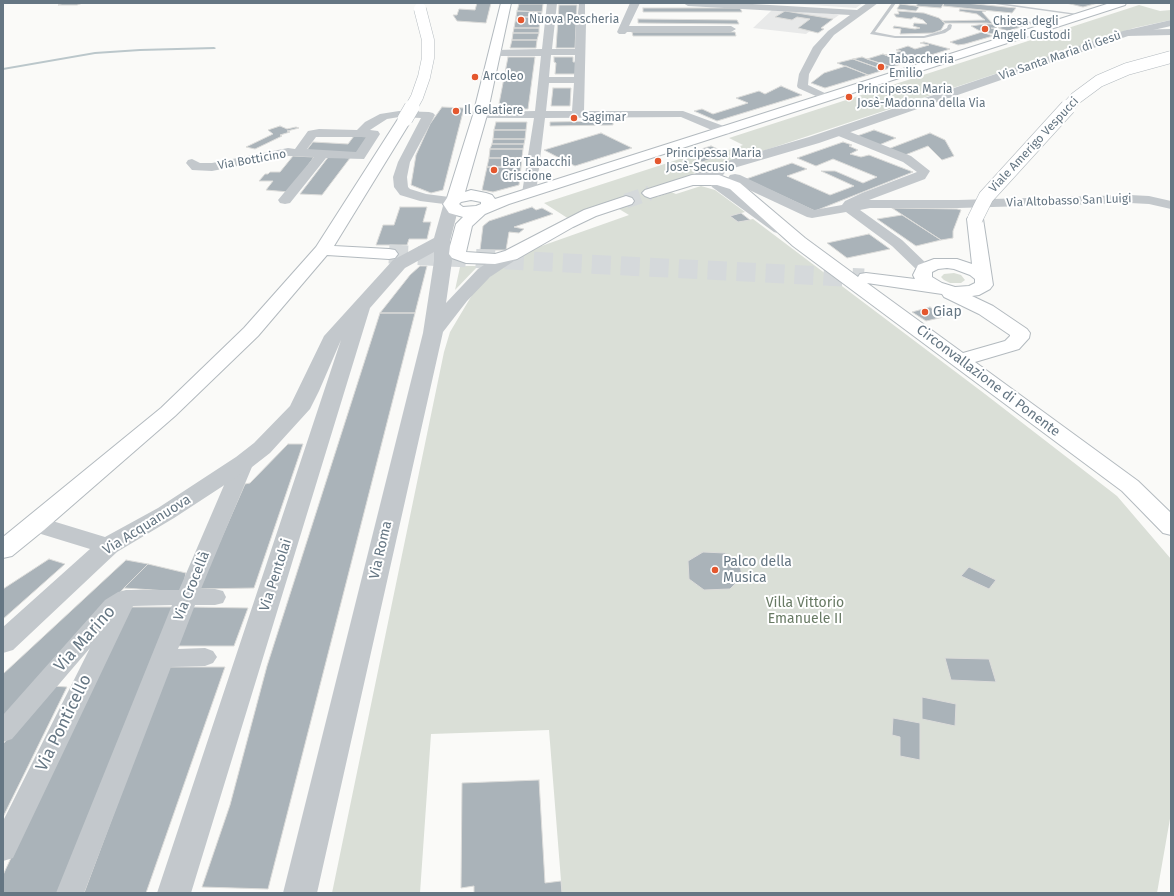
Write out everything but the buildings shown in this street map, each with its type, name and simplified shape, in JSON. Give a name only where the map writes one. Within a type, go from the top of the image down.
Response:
[{"type":"main road","points":[[506,3],[480,115],[453,202],[455,210],[462,212],[484,208],[1121,3]]},
{"type":"main road","points":[[3,550],[45,517],[168,412],[251,332],[317,258],[396,135],[417,97],[424,77],[428,58],[428,40],[425,24],[417,6]]},
{"type":"main road","name":"Viale Amerigo Vespucci","points":[[972,246],[975,219],[986,197],[1076,98],[1099,81],[1126,69],[1171,57]]},
{"type":"main road","points":[[650,193],[692,180],[718,174],[728,182],[735,182]]},
{"type":"main road","name":"Circonvallazione di Ponente","points":[[735,182],[799,242],[1130,486],[1171,527]]},
{"type":"main road","points":[[450,258],[494,259],[511,256],[567,224],[590,213],[626,201]]},
{"type":"main road","points":[[450,258],[458,246],[464,224],[484,208]]},
{"type":"main road","points":[[961,360],[1012,344],[1019,338],[1020,333],[1013,320],[993,297],[972,246],[956,258],[944,263],[928,266],[923,270],[866,278],[955,292],[973,291],[984,285],[984,278]]},
{"type":"main road","points":[[317,258],[393,261]]},
{"type":"main road","points":[[944,263],[968,267],[984,278]]},
{"type":"main road","points":[[923,270],[922,275],[924,280],[986,310],[1020,333]]},
{"type":"street","points":[[529,193],[540,114],[552,3]]},
{"type":"street","points":[[578,114],[582,3]]},
{"type":"street","points":[[635,3],[633,16],[623,30],[731,29]]},
{"type":"street","points":[[688,3],[860,12]]},
{"type":"street","points":[[761,3],[860,12]]},
{"type":"street","points":[[827,98],[802,86],[804,74],[817,49],[831,33],[873,3]]},
{"type":"street","name":"Via Santa Maria di Gesù","points":[[814,140],[1127,33],[1171,23]]},
{"type":"street","points":[[1127,33],[1171,32]]},
{"type":"street","points":[[495,53],[580,52]]},
{"type":"street","points":[[543,80],[579,80]]},
{"type":"street","points":[[360,134],[369,125],[384,116],[400,114],[429,115],[404,162],[400,177],[401,188],[405,192],[425,198],[453,202]]},
{"type":"street","points":[[480,115],[683,114],[725,131]]},
{"type":"street","points":[[840,132],[907,159],[924,171],[920,176],[867,196],[847,207],[897,243],[931,261],[944,263]]},
{"type":"street","points":[[298,153],[312,134],[396,135]]},
{"type":"street","name":"Via Botticino","points":[[192,163],[197,167],[212,167],[279,153],[360,156],[374,134]]},
{"type":"street","points":[[799,242],[717,184],[718,174],[814,140]]},
{"type":"street","points":[[735,182],[740,172],[814,140]]},
{"type":"street","points":[[286,200],[323,154]]},
{"type":"street","name":"Via Altobasso San Luigi","points":[[735,182],[812,214],[870,204],[958,204],[1130,199],[1149,200],[1171,205]]},
{"type":"street","name":"Via Roma","points":[[300,893],[450,258],[442,242],[448,213],[453,202]]},
{"type":"street","name":"Via Pentolai","points":[[174,893],[361,308],[393,261],[406,259],[442,242]]},
{"type":"street","points":[[897,243],[923,270]]},
{"type":"street","points":[[433,333],[461,297],[484,273],[511,256]]},
{"type":"street","points":[[393,261],[418,261],[450,258]]},
{"type":"street","name":"Via Crocellà","points":[[70,893],[187,597],[244,462],[283,428],[299,409],[310,390],[331,340],[361,308]]},
{"type":"street","name":"Via Acquanuova","points":[[3,643],[108,546],[166,513],[244,462]]},
{"type":"street","points":[[45,517],[108,546]]},
{"type":"street","name":"Via Marino","points":[[3,732],[113,606],[126,598],[215,597]]},
{"type":"street","name":"Via Ponticello","points":[[3,849],[126,598]]},
{"type":"street","points":[[163,658],[205,657]]},
{"type":"lane","points":[[894,3],[872,34],[895,37],[924,37],[943,32],[949,29],[950,24]]},
{"type":"lane","points":[[990,3],[1083,15]]},
{"type":"shaded area","points":[[784,3],[863,3],[856,8]]},
{"type":"shaded area","points":[[772,10],[839,15],[821,28],[824,29],[818,33],[810,31],[806,34],[753,28]]},
{"type":"green space","name":"Villa Vittorio Emanuele II","points":[[1139,5],[1160,11],[1171,10],[1171,20],[1134,28],[645,190],[657,197],[671,192],[676,194],[701,186],[715,190],[745,212],[730,216],[738,222],[753,219],[985,394],[1117,496],[1171,559],[1171,813],[1157,893],[562,893],[549,730],[431,734],[420,893],[332,893],[444,352],[450,332],[475,290],[493,274],[533,249],[629,215],[619,209],[633,204],[622,198],[569,219],[544,203],[689,156],[702,162],[718,157],[714,155],[743,145],[729,138]]},
{"type":"green space","points":[[478,266],[455,290],[460,267]]},
{"type":"green space","points":[[954,273],[961,275],[965,280],[961,283],[950,283],[941,277],[944,274]]},
{"type":"waterway","points":[[3,69],[95,53],[214,48]]},
{"type":"tunnel","points":[[626,201],[650,193]]},
{"type":"tunnel","points":[[389,254],[864,278]]},
{"type":"place","name":"Nuova Pescheria","points":[[521,20]]},
{"type":"place","name":"Chiesa degli Angeli Custodi","points":[[985,29]]},
{"type":"place","name":"Tabaccheria Emilio","points":[[881,67]]},
{"type":"place","name":"Arcoleo","points":[[475,77]]},
{"type":"place","name":"Principessa Maria Josè-Madonna della Via","points":[[849,97]]},
{"type":"place","name":"Il Gelatiere","points":[[456,111]]},
{"type":"place","name":"Sagimar","points":[[574,118]]},
{"type":"place","name":"Principessa Maria Josè-Secusio","points":[[658,161]]},
{"type":"place","name":"Bar Tabacchi Criscione","points":[[494,170]]},
{"type":"place","name":"Giap","points":[[925,312]]},
{"type":"place","name":"Palco della Musica","points":[[715,570]]}]
